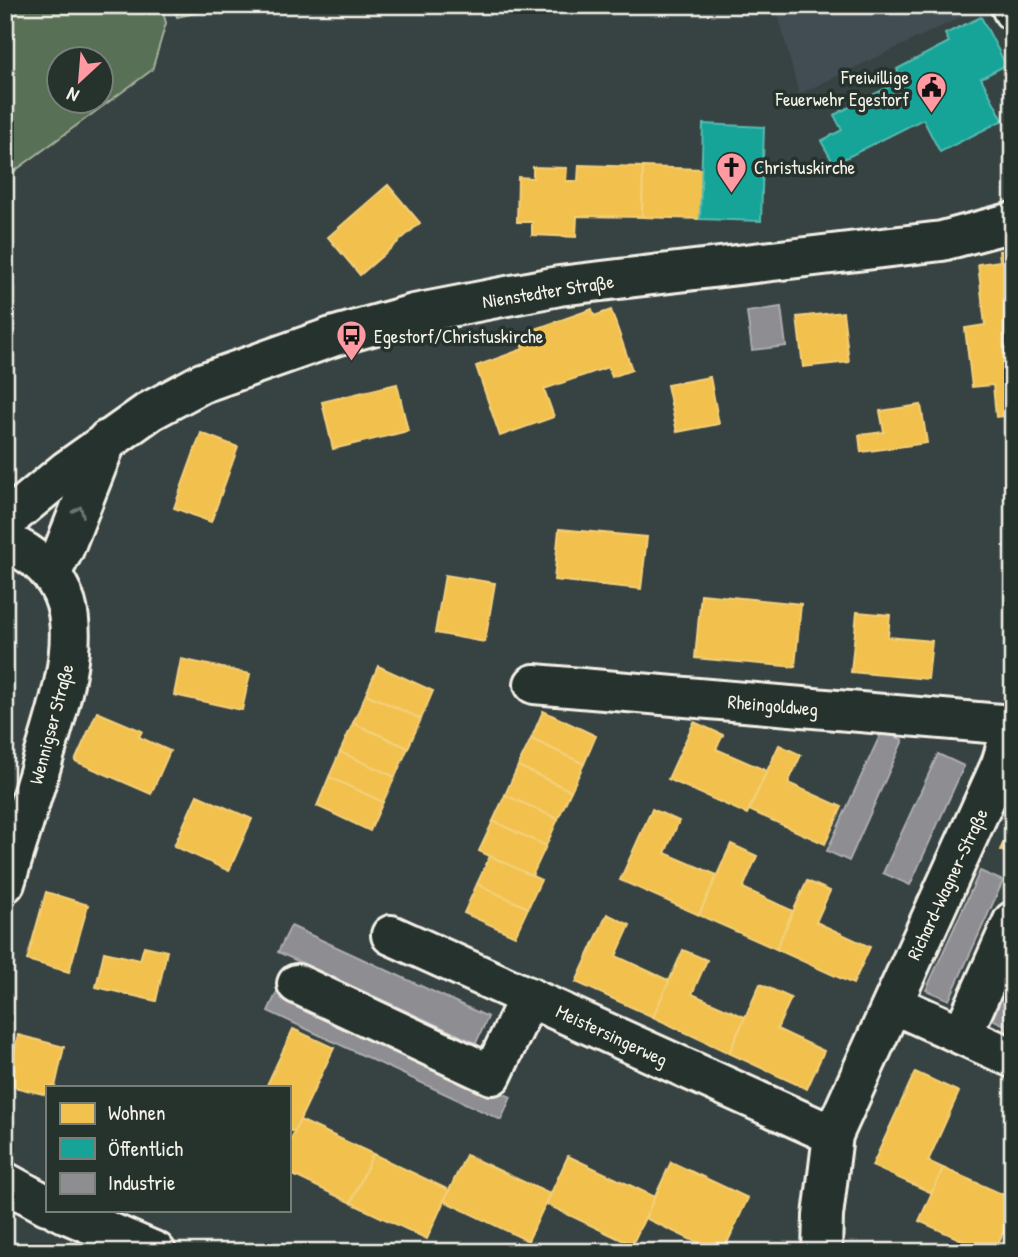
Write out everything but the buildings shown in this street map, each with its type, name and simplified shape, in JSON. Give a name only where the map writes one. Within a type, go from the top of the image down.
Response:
[{"type":"main road","points":[[1010,5],[1013,11]]},
{"type":"main road","name":"Nienstedter Straße","points":[[5,526],[27,502],[107,440],[150,411],[202,383],[292,349],[414,314],[559,286],[942,241],[1013,222]]},
{"type":"main road","points":[[58,588],[64,549],[107,440]]},
{"type":"main road","points":[[5,542],[36,558],[58,588]]},
{"type":"main road","name":"Wennigser Straße","points":[[5,883],[68,664],[71,634],[58,588]]},
{"type":"main road","name":"Rheingoldweg","points":[[534,684],[1013,725]]},
{"type":"main road","name":"Richard-Wagner-Straße","points":[[822,1252],[823,1216],[833,1135],[1001,764],[1013,725]]},
{"type":"main road","points":[[962,1035],[1013,921]]},
{"type":"main road","name":"Meistersingerweg","points":[[391,935],[833,1135]]},
{"type":"main road","points":[[297,984],[492,1074],[529,997]]},
{"type":"main road","points":[[893,1003],[1013,1058]]},
{"type":"main road","points":[[5,1182],[46,1204]]},
{"type":"main road","points":[[63,1212],[156,1252]]},
{"type":"shaded area","points":[[776,5],[986,5],[799,94]]},
{"type":"green space","points":[[5,5],[161,5],[166,23],[152,70],[116,96],[116,46],[46,46],[46,116],[89,116],[5,178]]},
{"type":"green space","points":[[174,5],[232,5],[177,17]]},
{"type":"place","name":"Freiwillige Feuerwehr Egestorf","points":[[932,115]]},
{"type":"place","name":"Christuskirche","points":[[731,194]]},
{"type":"place","name":"Egestorf/Christuskirche","points":[[351,363]]}]
